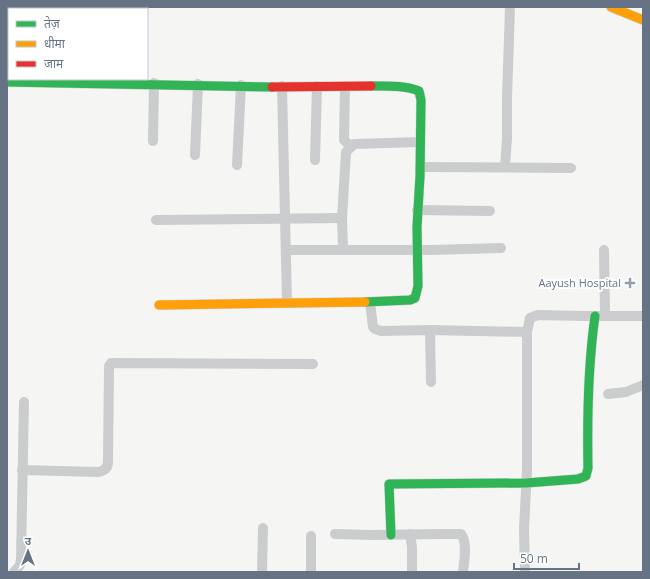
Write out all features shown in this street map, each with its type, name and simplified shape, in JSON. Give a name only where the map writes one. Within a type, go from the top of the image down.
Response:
[{"type":"street","points":[[505,167],[507,145],[506,98],[510,7]]},
{"type":"street","points":[[611,7],[643,20]]},
{"type":"street","points":[[7,82],[384,86],[414,89],[418,91],[421,100],[420,167],[417,210],[418,286],[415,298],[410,300],[370,302],[159,305]]},
{"type":"street","points":[[153,141],[154,83]]},
{"type":"street","points":[[195,155],[198,84]]},
{"type":"street","points":[[238,165],[241,85]]},
{"type":"street","points":[[282,86],[287,303]]},
{"type":"street","points":[[315,160],[317,86]]},
{"type":"street","points":[[345,86],[344,140],[351,147]]},
{"type":"street","points":[[344,250],[342,218],[346,152],[354,144],[420,142]]},
{"type":"street","points":[[420,167],[571,168]]},
{"type":"street","points":[[417,210],[490,211]]},
{"type":"street","points":[[156,220],[342,218]]},
{"type":"street","points":[[286,250],[418,250],[501,248]]},
{"type":"street","points":[[391,535],[388,484],[526,483],[578,479],[586,476],[588,468],[587,415],[592,337],[600,316],[604,250]]},
{"type":"street","points":[[370,302],[373,327],[377,330],[527,332]]},
{"type":"street","points":[[525,572],[524,529],[526,483],[527,332],[530,318],[538,314],[643,316]]},
{"type":"street","points":[[430,330],[431,382]]},
{"type":"street","points":[[22,470],[98,472],[103,471],[106,468],[108,462],[108,366],[111,363],[313,364]]},
{"type":"street","points":[[608,394],[626,392],[643,385]]},
{"type":"street","points":[[14,572],[20,565],[21,559],[24,402]]},
{"type":"street","points":[[262,572],[263,528]]},
{"type":"street","points":[[334,534],[461,534],[464,537],[465,544],[463,572]]},
{"type":"street","points":[[410,534],[412,572]]},
{"type":"street","points":[[311,536],[311,572]]},
{"type":"traffic: fast","points":[[7,82],[272,87]]},
{"type":"traffic: fast","points":[[365,302],[410,300],[415,298],[418,286],[417,227],[420,176],[421,100],[419,91],[402,87],[371,86]]},
{"type":"traffic: fast","points":[[391,535],[389,484],[526,483],[578,479],[586,476],[588,468],[589,373],[595,316]]},
{"type":"traffic: slow","points":[[611,7],[643,20]]},
{"type":"traffic: slow","points":[[159,305],[365,302]]},
{"type":"traffic: jam","points":[[272,87],[371,86]]},
{"type":"place","name":"Aayush Hospital","points":[[630,283]]}]
